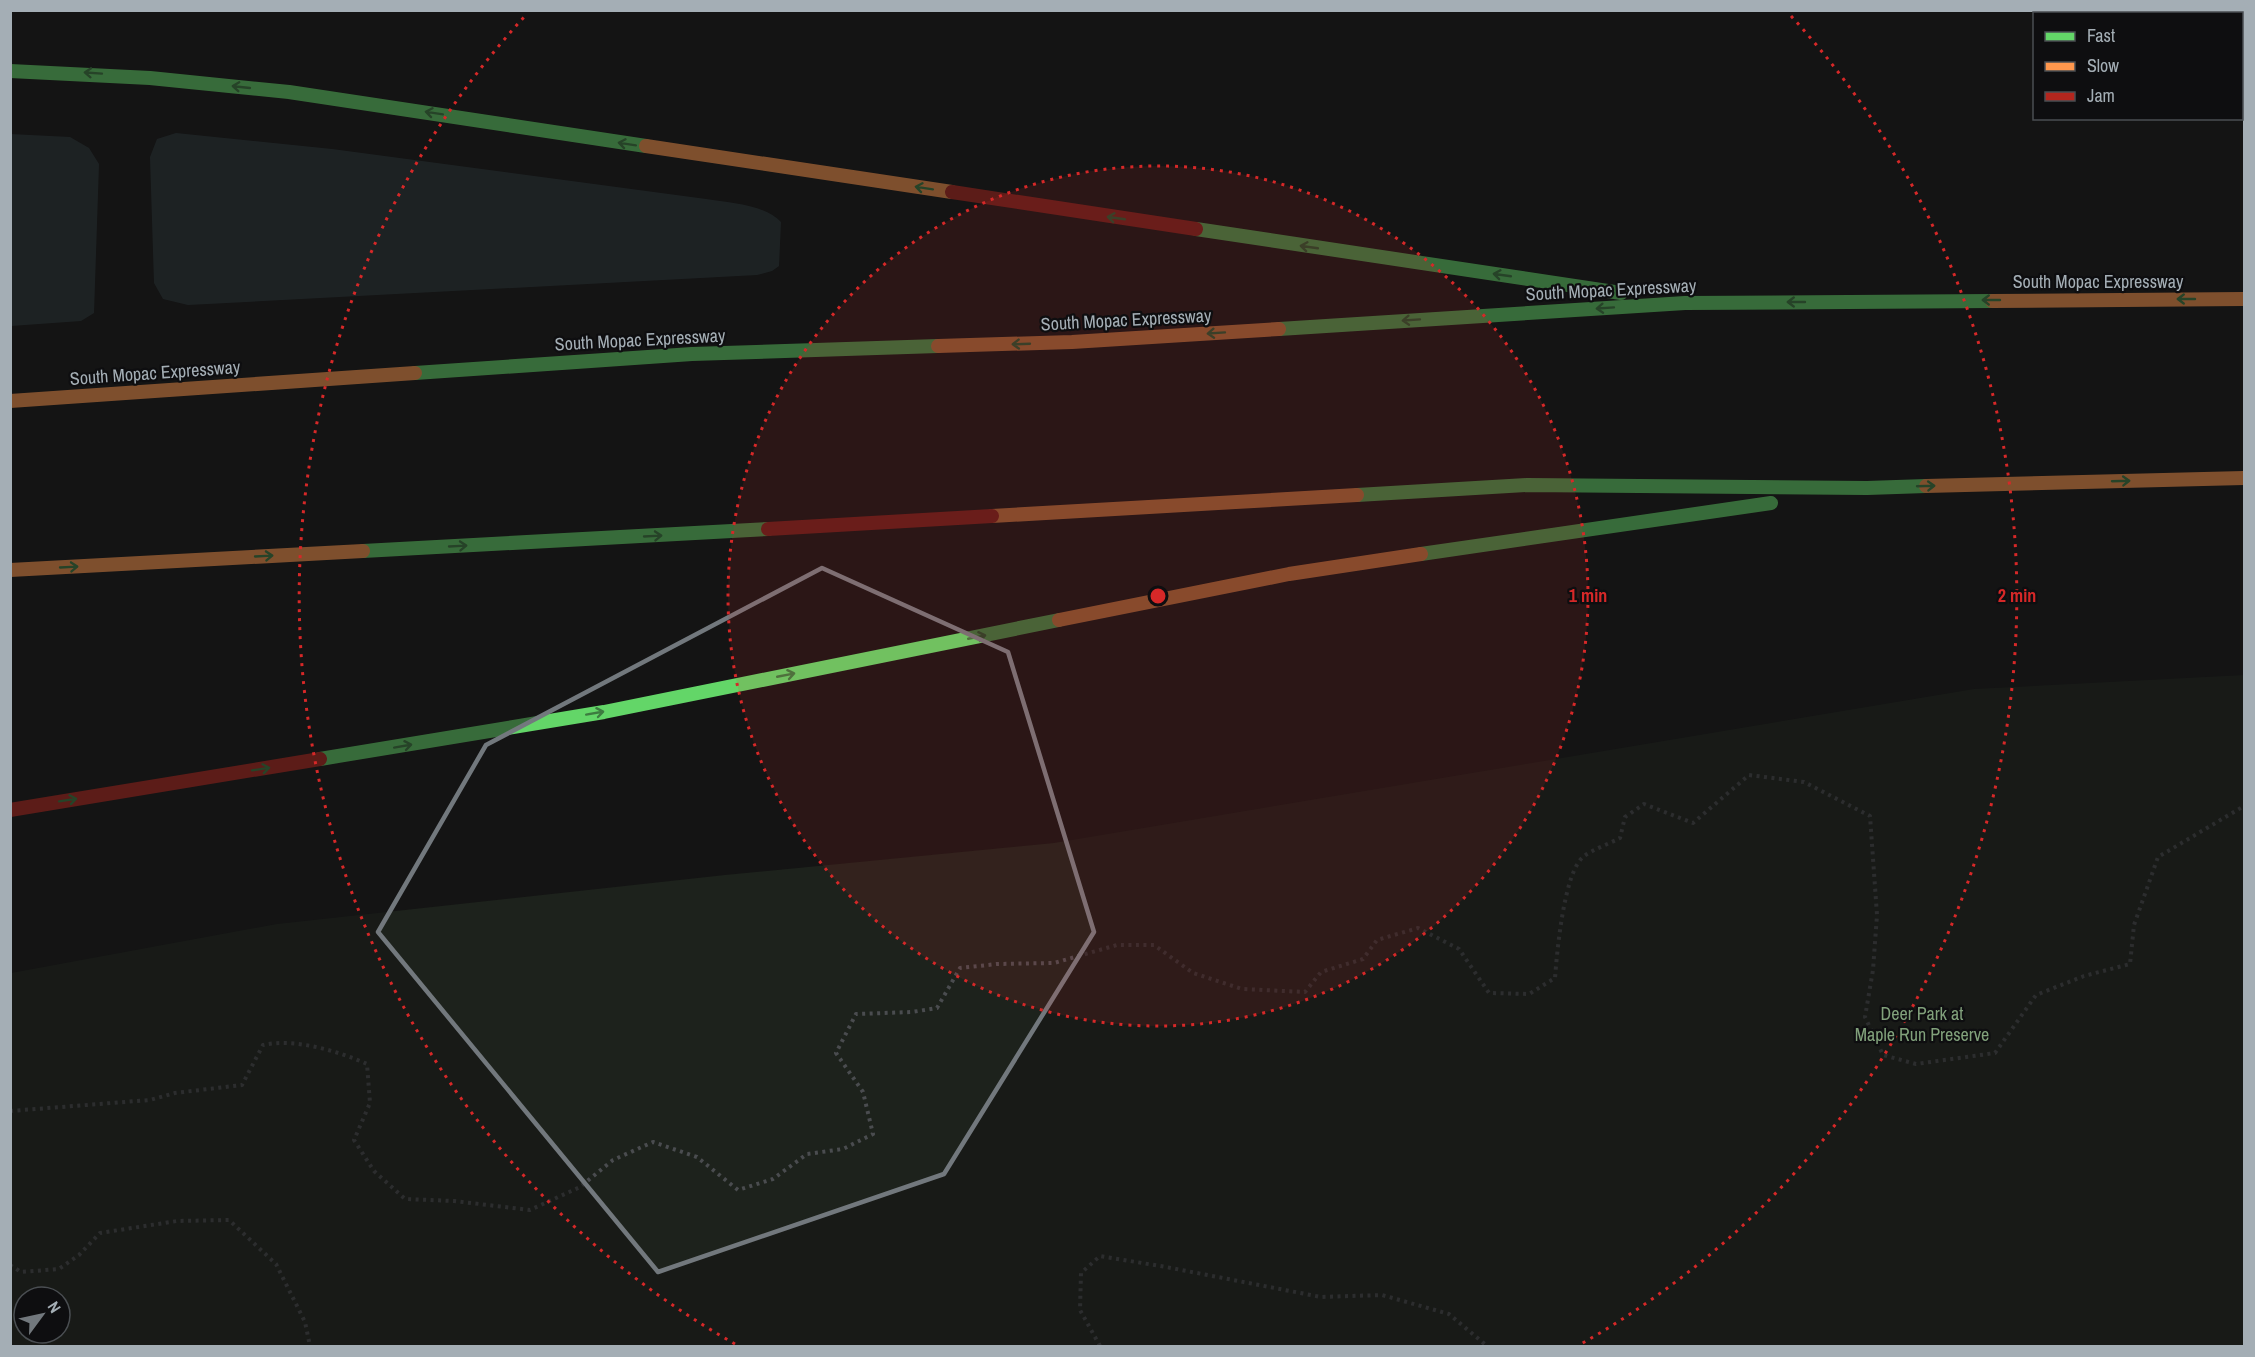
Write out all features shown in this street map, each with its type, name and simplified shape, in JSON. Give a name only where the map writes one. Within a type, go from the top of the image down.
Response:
[{"type":"highway","points":[[10,71],[141,76],[300,94],[1685,303]]},
{"type":"highway","name":"South Mopac Expressway","points":[[10,401],[692,354],[1072,342],[1685,303],[2244,299]]},
{"type":"highway","points":[[10,570],[657,536],[1527,485],[1867,488],[2244,478]]},
{"type":"highway","points":[[10,810],[604,712],[1289,574],[1867,488]]},
{"type":"path","points":[[10,1111],[150,1101],[175,1093],[242,1085],[263,1045],[280,1041],[344,1054],[367,1064],[370,1103],[354,1140],[375,1171],[405,1199],[530,1210],[580,1187],[613,1160],[653,1142],[697,1157],[738,1190],[773,1179],[807,1154],[843,1149],[873,1134],[863,1092],[836,1053],[856,1014],[912,1012],[937,1008],[960,968],[998,964],[1054,963],[1117,945],[1154,945],[1193,973],[1242,989],[1305,992],[1321,972],[1363,959],[1377,940],[1418,928],[1459,949],[1489,993],[1529,994],[1555,978],[1557,946],[1568,886],[1582,858],[1620,838],[1625,817],[1644,804],[1693,823],[1749,775],[1804,782],[1870,816],[1877,915],[1873,970],[1865,1017],[1883,1055],[1916,1064],[1995,1053],[2036,995],[2084,976],[2130,964],[2134,925],[2158,857],[2244,806]]},
{"type":"path","points":[[10,1265],[21,1272],[59,1269],[79,1255],[100,1233],[177,1221],[229,1220],[276,1264],[305,1323],[310,1347]]},
{"type":"path","points":[[1100,1347],[1080,1310],[1082,1273],[1100,1256],[1166,1266],[1321,1297],[1382,1295],[1449,1314],[1487,1347]]},
{"type":"highlighted area","points":[[822,568],[1008,652],[1094,932],[944,1174],[658,1272],[378,932],[486,745]]},
{"type":"green space","name":"Deer Park at Maple Run Preserve","points":[[2244,675],[2244,1346],[11,1346],[11,973],[277,924],[725,875],[1054,843],[1974,689]]},
{"type":"shaded area","points":[[176,133],[332,149],[746,205],[765,211],[781,222],[779,266],[772,271],[757,275],[188,305],[163,299],[154,283],[150,157],[157,139]]},
{"type":"shaded area","points":[[10,134],[70,137],[89,148],[99,164],[94,313],[81,321],[11,326]]},
{"type":"traffic: fast","points":[[10,71],[150,78],[289,92],[646,146]]},
{"type":"traffic: fast","points":[[1196,229],[1621,293]]},
{"type":"traffic: fast","points":[[1279,329],[1685,303],[1992,301]]},
{"type":"traffic: fast","points":[[415,373],[692,354],[938,346]]},
{"type":"traffic: fast","points":[[1357,495],[1527,485],[1867,488],[1926,486]]},
{"type":"traffic: fast","points":[[1421,554],[1771,503]]},
{"type":"traffic: fast","points":[[363,551],[768,529]]},
{"type":"traffic: fast","points":[[320,759],[604,712],[1059,620]]},
{"type":"traffic: slow","points":[[646,146],[952,192]]},
{"type":"traffic: slow","points":[[1992,301],[2244,299]]},
{"type":"traffic: slow","points":[[938,346],[1072,342],[1279,329]]},
{"type":"traffic: slow","points":[[10,401],[415,373]]},
{"type":"traffic: slow","points":[[1926,486],[2244,478]]},
{"type":"traffic: slow","points":[[992,516],[1357,495]]},
{"type":"traffic: slow","points":[[10,570],[363,551]]},
{"type":"traffic: slow","points":[[1059,620],[1289,574],[1421,554]]},
{"type":"traffic: jam","points":[[952,192],[1196,229]]},
{"type":"traffic: jam","points":[[768,529],[992,516]]},
{"type":"traffic: jam","points":[[10,810],[320,759]]}]
